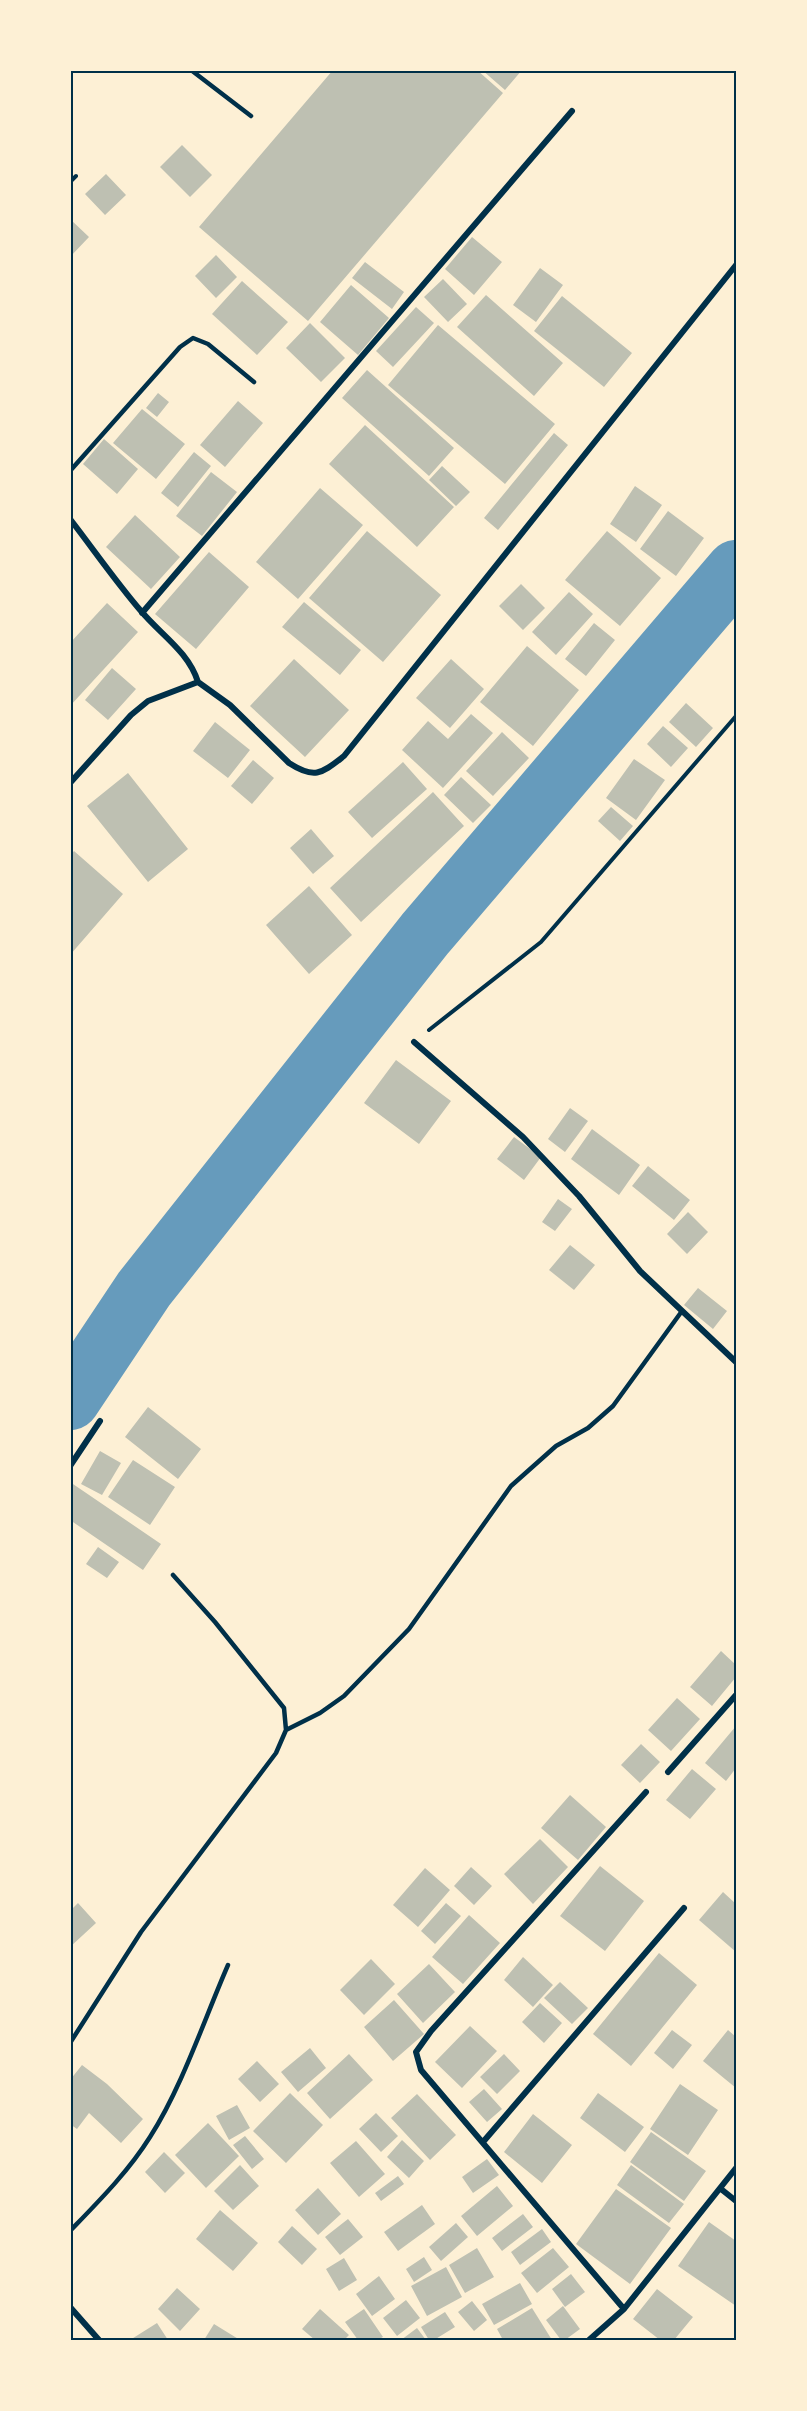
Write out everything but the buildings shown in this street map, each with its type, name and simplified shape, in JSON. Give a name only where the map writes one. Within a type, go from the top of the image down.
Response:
[{"type":"street","points":[[142,613],[572,111]]},
{"type":"street","points":[[70,519],[142,613],[186,656],[194,668],[198,682],[230,705],[289,763],[300,770],[314,774],[324,771],[344,756],[736,265]]},
{"type":"street","points":[[70,783],[131,714],[148,701],[198,682]]},
{"type":"street","points":[[414,1042],[523,1137],[579,1196],[640,1271],[736,1362]]},
{"type":"street","points":[[70,1467],[100,1421]]},
{"type":"street","points":[[668,1772],[736,1695]]},
{"type":"street","points":[[624,2309],[421,2070],[416,2052],[431,2031],[646,1792]]},
{"type":"street","points":[[483,2142],[684,1908]]},
{"type":"street","points":[[589,2340],[624,2309],[736,2168]]},
{"type":"street","points":[[721,2189],[736,2201]]},
{"type":"street","points":[[70,2307],[99,2340]]},
{"type":"lane","points":[[191,70],[251,116]]},
{"type":"lane","points":[[70,471],[180,347],[193,338],[208,344],[254,382]]},
{"type":"lane","points":[[286,1730],[320,1713],[344,1696],[409,1629],[511,1486],[556,1446],[588,1428],[614,1406],[682,1311]]},
{"type":"lane","points":[[70,2043],[141,1932],[276,1753],[286,1730],[284,1708],[215,1622],[173,1575]]},
{"type":"lane","points":[[70,2231],[123,2175],[164,2114],[228,1965]]},
{"type":"path","points":[[70,182],[76,176]]},
{"type":"path","points":[[414,1042],[541,942],[736,716]]},
{"type":"waterway","points":[[70,1400],[144,1289],[425,934],[736,570]]}]
